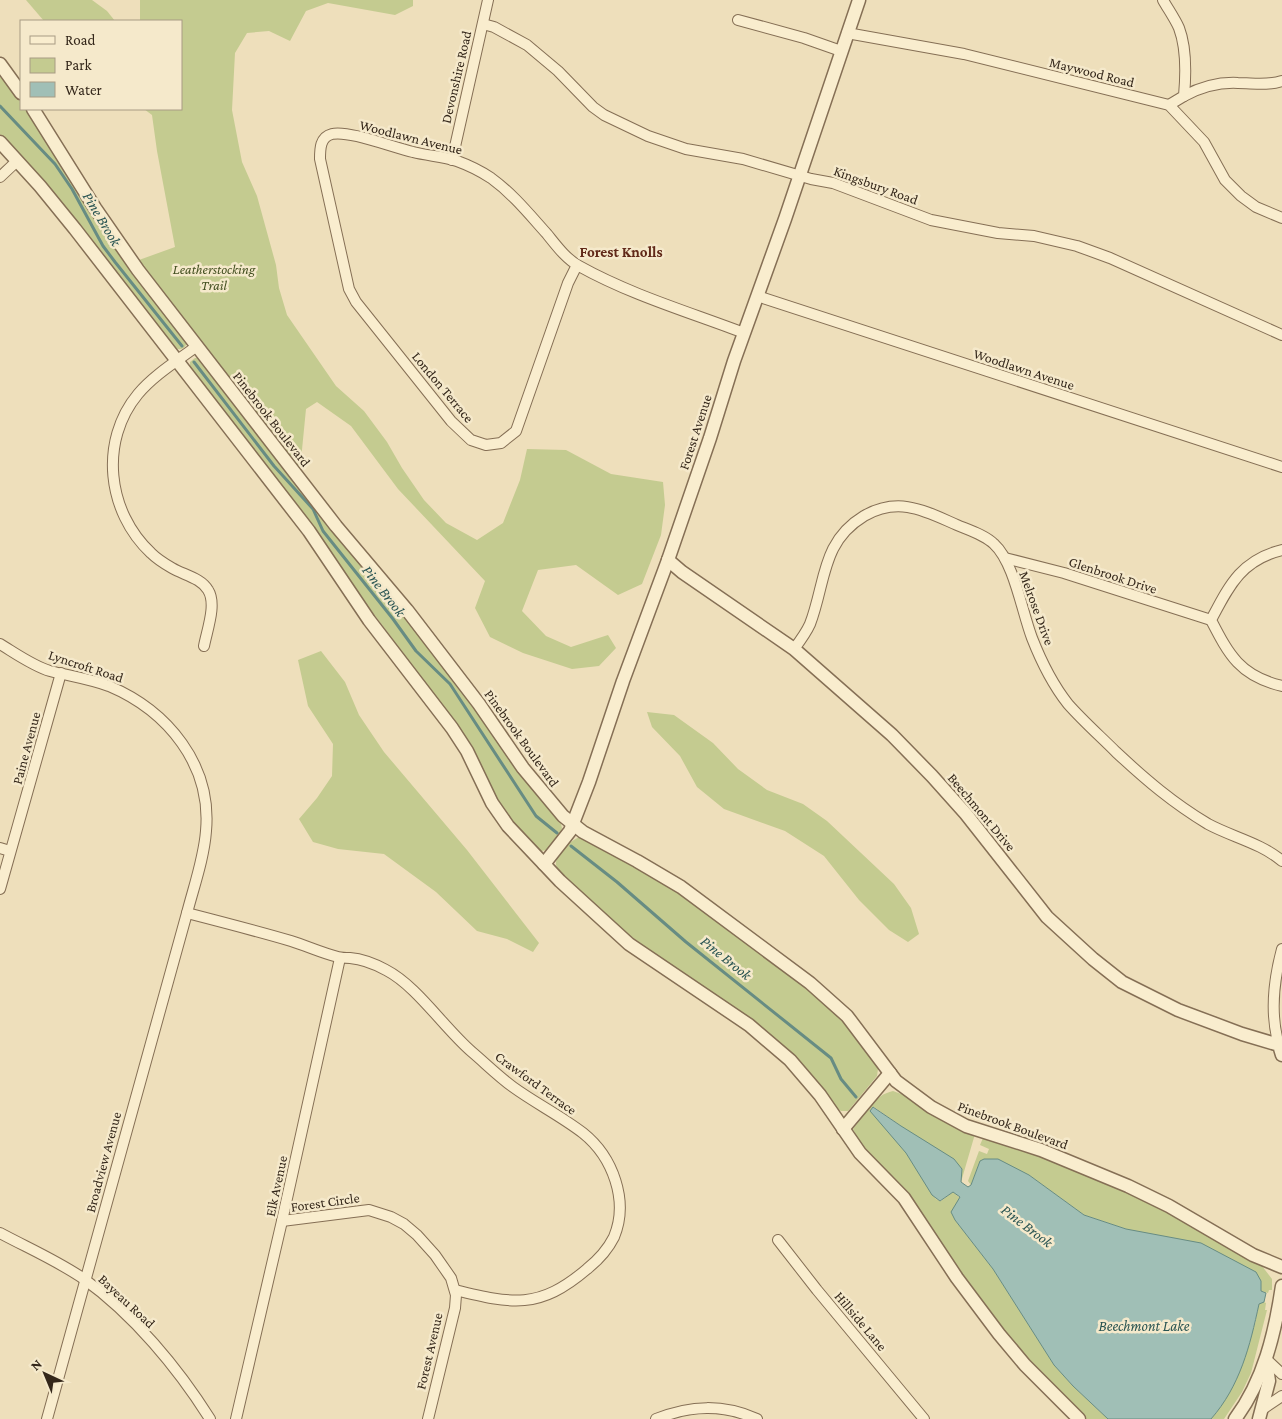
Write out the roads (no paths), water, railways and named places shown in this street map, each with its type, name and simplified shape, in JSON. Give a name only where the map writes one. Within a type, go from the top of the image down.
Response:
[{"type":"street","name":"Devonshire Road","points":[[452,160],[488,0]]},
{"type":"street","name":"Forest Avenue","points":[[544,864],[563,842],[574,825],[623,681],[668,560],[859,0]]},
{"type":"street","points":[[1163,0],[1179,28],[1184,52],[1186,82],[1184,96]]},
{"type":"street","points":[[738,20],[804,38],[841,51]]},
{"type":"street","name":"Kingsbury Road","points":[[483,24],[494,27],[527,44],[558,70],[604,115],[648,136],[686,149],[743,159],[833,183],[931,220],[998,233],[1034,236],[1077,246],[1110,258],[1282,335]]},
{"type":"street","name":"Maywood Road","points":[[847,33],[964,54],[1169,105]]},
{"type":"street","points":[[0,64],[20,92]]},
{"type":"street","points":[[1282,82],[1269,85],[1237,82],[1218,83],[1192,92],[1169,105],[1204,142],[1225,180],[1241,196],[1256,207],[1282,218]]},
{"type":"street","name":"Pinebrook Boulevard","points":[[34,110],[110,230],[138,270],[336,526],[390,588],[459,676],[533,782],[574,825],[681,888],[815,987],[839,1008],[855,1026],[890,1074],[922,1101],[953,1120],[975,1130],[1041,1150],[1104,1176],[1169,1206],[1246,1252],[1282,1267]]},
{"type":"street","name":"Woodlawn Avenue","points":[[322,143],[325,138],[332,134],[346,134],[412,152],[460,162],[489,177],[520,203],[562,252],[577,266],[634,292],[744,333]]},
{"type":"street","points":[[0,142],[75,228],[308,531],[361,609],[468,751],[499,814],[544,864],[629,944],[749,1025],[779,1049],[811,1083],[863,1157],[904,1198],[957,1278],[999,1334],[1025,1365],[1079,1419]]},
{"type":"street","name":"London Terrace","points":[[322,143],[320,146],[320,159],[349,289],[377,329],[445,414],[470,440],[486,445],[501,443],[516,430],[568,283],[577,266]]},
{"type":"street","points":[[0,177],[17,161]]},
{"type":"street","name":"Woodlawn Avenue","points":[[757,296],[1282,467]]},
{"type":"street","points":[[197,346],[138,394],[126,410],[117,430],[113,448],[113,472],[116,494],[122,512],[133,533],[143,545],[164,563],[200,582],[209,592],[212,603],[204,646]]},
{"type":"street","name":"Melrose Drive","points":[[794,649],[810,622],[827,560],[834,545],[850,526],[866,515],[893,507],[916,508],[933,513],[974,532],[994,544],[1005,558],[1032,638],[1045,666],[1062,696],[1086,724],[1156,789],[1180,807],[1211,825],[1273,854],[1282,861]]},
{"type":"street","points":[[1282,550],[1270,553],[1254,561],[1235,577],[1211,620],[1233,659],[1256,678],[1282,686]]},
{"type":"street","name":"Glenbrook Drive","points":[[1005,558],[1064,573],[1211,620]]},
{"type":"street","name":"Beechmont Drive","points":[[668,560],[682,572],[794,649],[868,713],[925,769],[966,814],[1047,916],[1082,950],[1122,982],[1193,1017],[1281,1048]]},
{"type":"street","name":"Lyncroft Road","points":[[0,644],[49,671],[107,686],[135,699],[169,727],[192,758],[204,791],[207,821],[202,854],[187,913]]},
{"type":"street","name":"Paine Avenue","points":[[0,889],[5,849],[61,673]]},
{"type":"street","name":"Crawford Terrace","points":[[187,913],[292,942],[340,958],[365,961],[385,969],[409,986],[456,1039],[505,1080],[584,1134],[603,1154],[614,1174],[620,1204],[620,1215],[614,1237],[594,1263],[561,1288],[544,1297],[527,1301],[490,1299],[455,1290]]},
{"type":"street","name":"Broadview Avenue","points":[[47,1419],[187,913]]},
{"type":"street","points":[[1281,1048],[1274,1029],[1276,977],[1282,949]]},
{"type":"street","name":"Elk Avenue","points":[[236,1419],[282,1222],[340,958]]},
{"type":"street","points":[[843,1129],[890,1074]]},
{"type":"street","name":"Forest Circle","points":[[282,1222],[369,1210],[391,1217],[418,1234],[435,1255],[450,1278],[455,1290]]},
{"type":"street","name":"Bayeau Road","points":[[0,1233],[58,1263],[85,1280],[129,1318],[164,1356],[210,1419]]},
{"type":"street","name":"Hillside Lane","points":[[778,1240],[924,1419]]},
{"type":"street","points":[[1235,1419],[1251,1396],[1266,1359],[1282,1286]]},
{"type":"street","name":"Forest Avenue","points":[[428,1419],[455,1308],[455,1290]]},
{"type":"street","points":[[1266,1359],[1282,1374]]},
{"type":"street","points":[[1260,1414],[1269,1381],[1266,1359]]},
{"type":"street","points":[[1260,1414],[1282,1396]]},
{"type":"street","points":[[656,1419],[672,1412],[715,1407],[742,1412],[757,1419]]},
{"type":"water","name":"Beechmont Lake","points":[[873,1107],[954,1159],[962,1169],[961,1182],[968,1187],[971,1185],[980,1161],[984,1159],[998,1159],[1029,1175],[1084,1215],[1126,1229],[1201,1243],[1256,1272],[1261,1281],[1261,1291],[1266,1293],[1264,1302],[1259,1304],[1248,1350],[1237,1379],[1211,1419],[1108,1419],[1054,1365],[993,1269],[955,1220],[951,1212],[960,1197],[953,1192],[940,1201],[932,1195],[906,1153],[870,1111]]},
{"type":"waterway","name":"Pine Brook","points":[[0,106],[55,164],[72,189],[103,246],[182,346]]},
{"type":"waterway","name":"Pine Brook","points":[[194,362],[274,466],[313,509],[323,531],[416,651],[450,684],[536,816],[557,833]]},
{"type":"waterway","name":"Pine Brook","points":[[571,846],[617,882],[686,942],[831,1058],[841,1079],[856,1097]]},
{"type":"district","name":"Forest Knolls","points":[[621,252]]},
{"type":"park label","name":"Leatherstocking Trail","points":[[214,278]]}]
